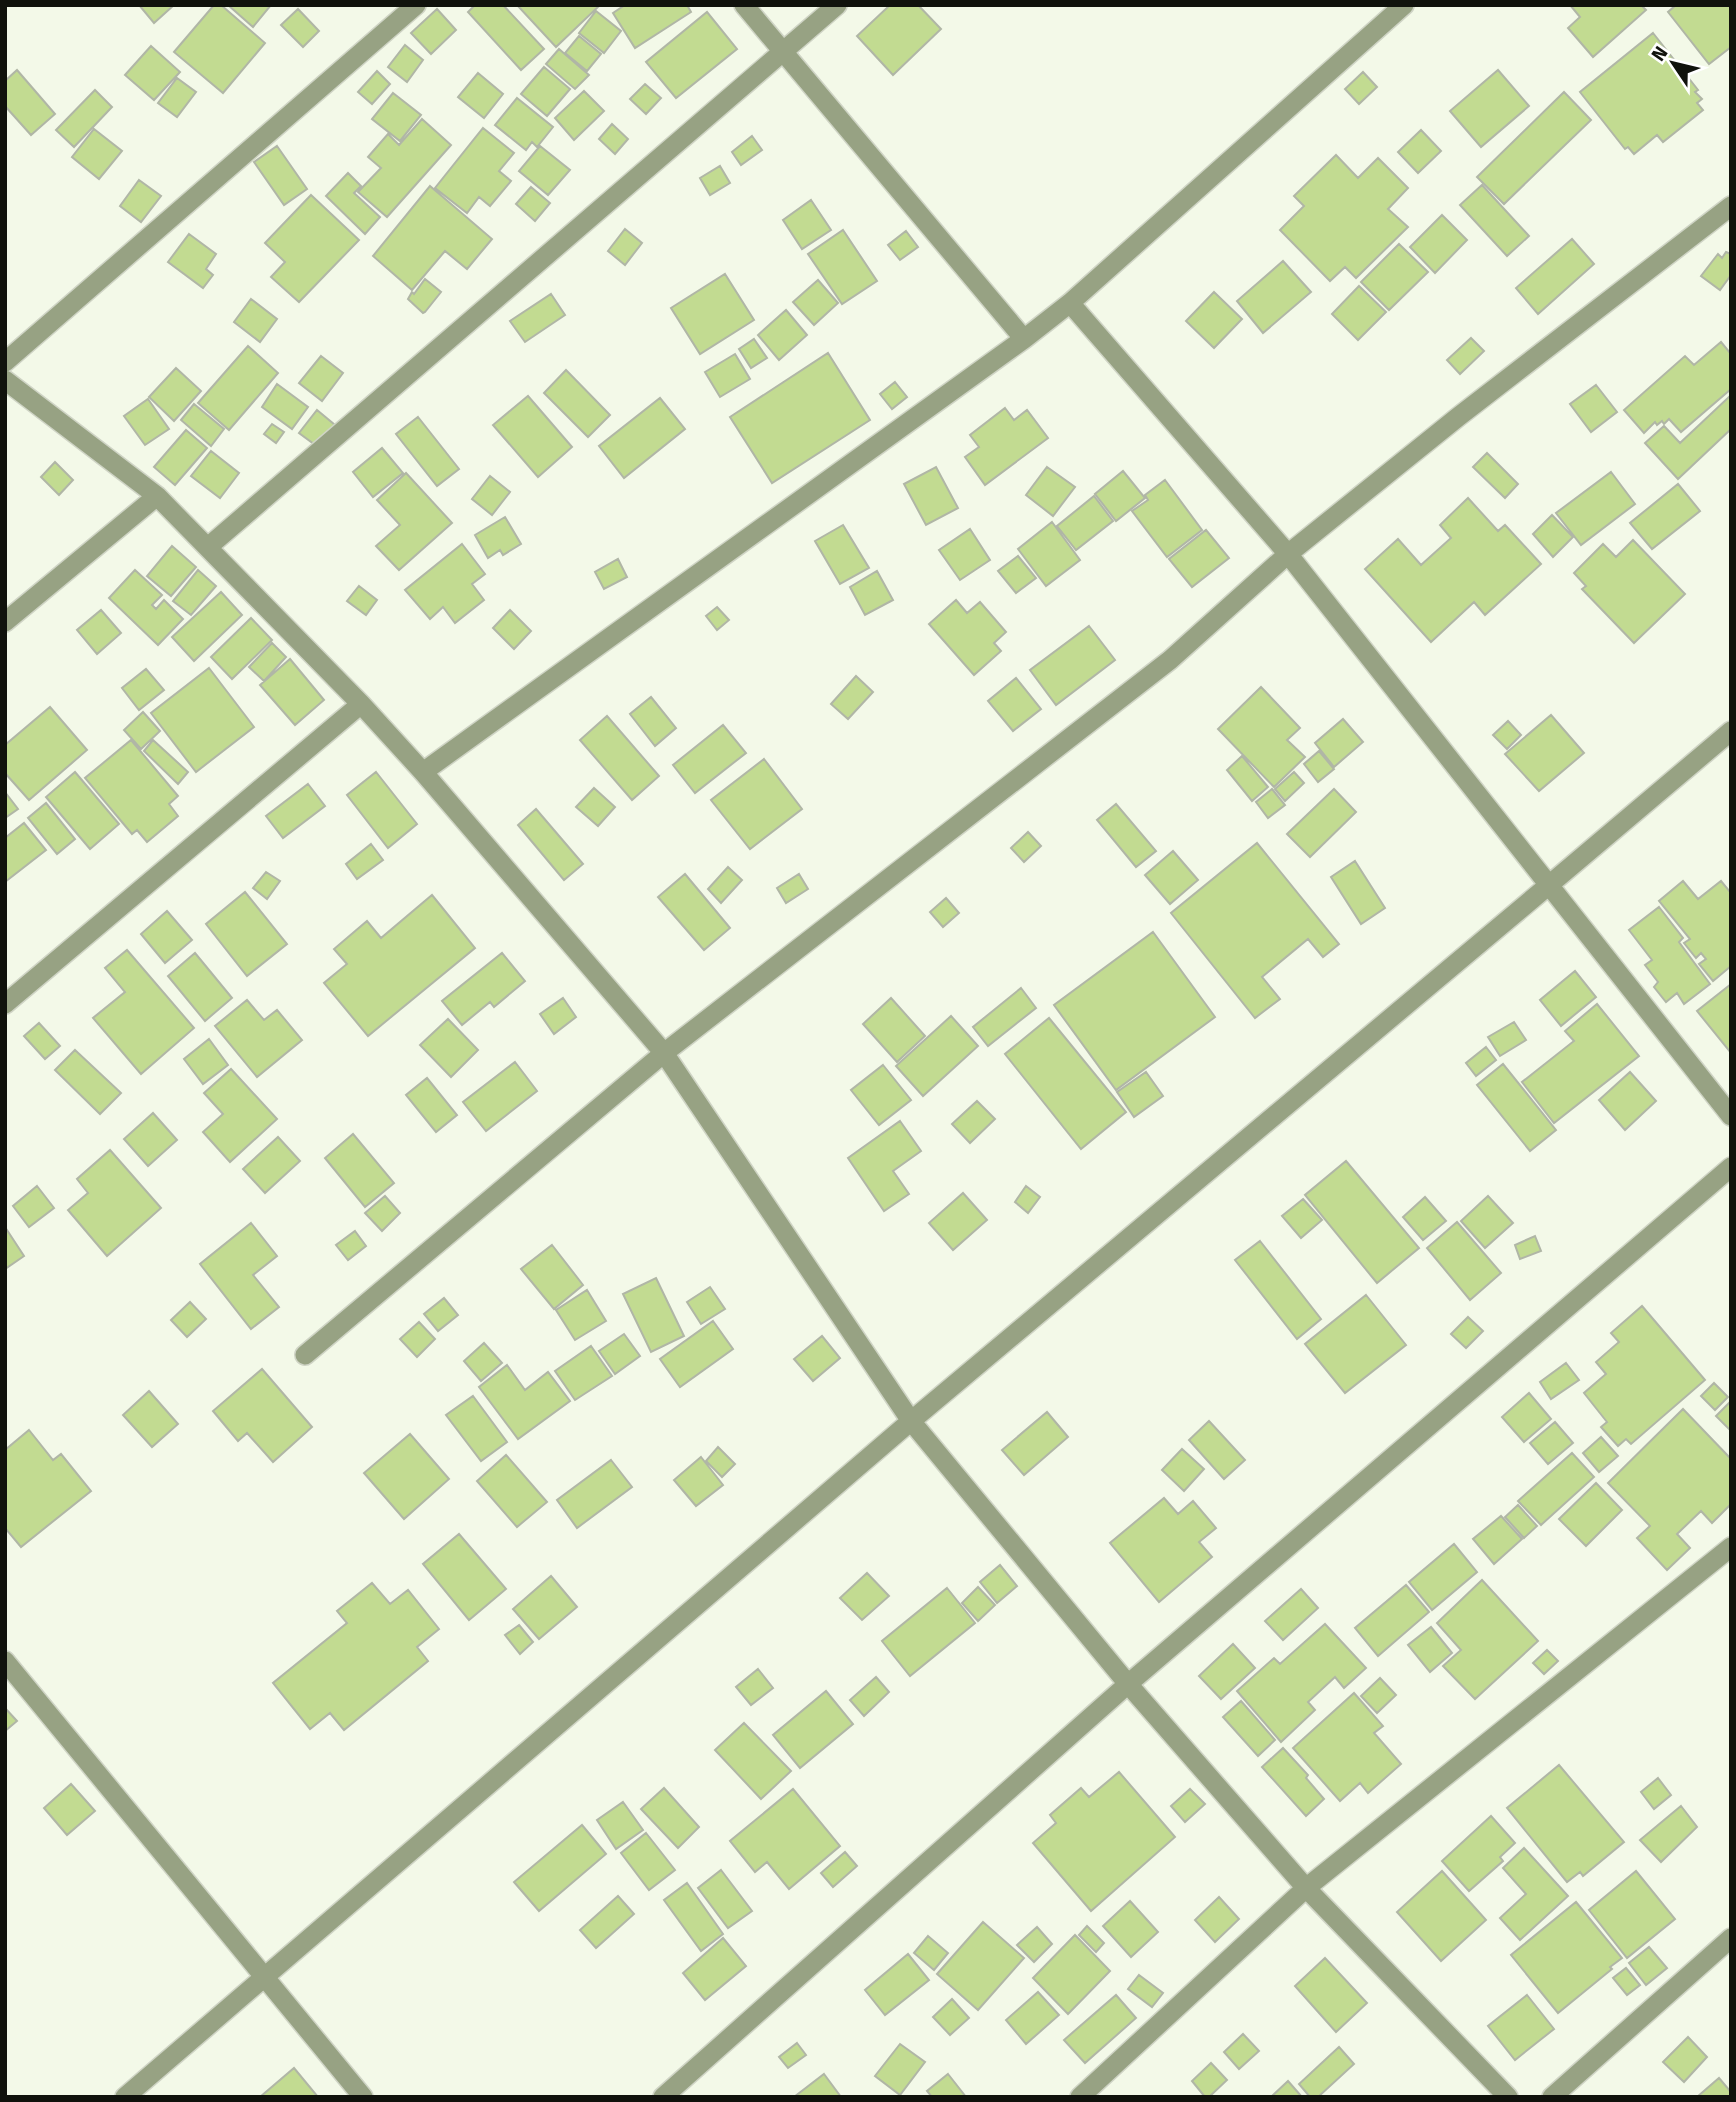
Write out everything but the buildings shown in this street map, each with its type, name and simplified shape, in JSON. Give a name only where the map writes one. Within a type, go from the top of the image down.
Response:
[{"type":"street","points":[[5,362],[416,5]]},
{"type":"street","points":[[744,5],[1024,339]]},
{"type":"street","points":[[208,547],[837,5]]},
{"type":"street","points":[[423,772],[1024,339],[1070,303],[1404,5]]},
{"type":"street","points":[[305,1355],[663,1053],[1170,660],[1288,554],[1468,409],[1731,206]]},
{"type":"street","points":[[1070,303],[1288,554],[1731,1116]]},
{"type":"street","points":[[5,380],[158,496],[361,704],[423,772],[663,1053],[911,1421],[1128,1684],[1306,1888],[1508,2097]]},
{"type":"street","points":[[5,622],[158,496]]},
{"type":"street","points":[[5,1004],[361,704]]},
{"type":"street","points":[[125,2097],[911,1421],[1731,731]]},
{"type":"street","points":[[663,2097],[1128,1684],[1731,1167]]},
{"type":"street","points":[[1080,2097],[1306,1888],[1731,1547]]},
{"type":"street","points":[[5,1661],[363,2097]]},
{"type":"street","points":[[1552,2097],[1731,1938]]}]
